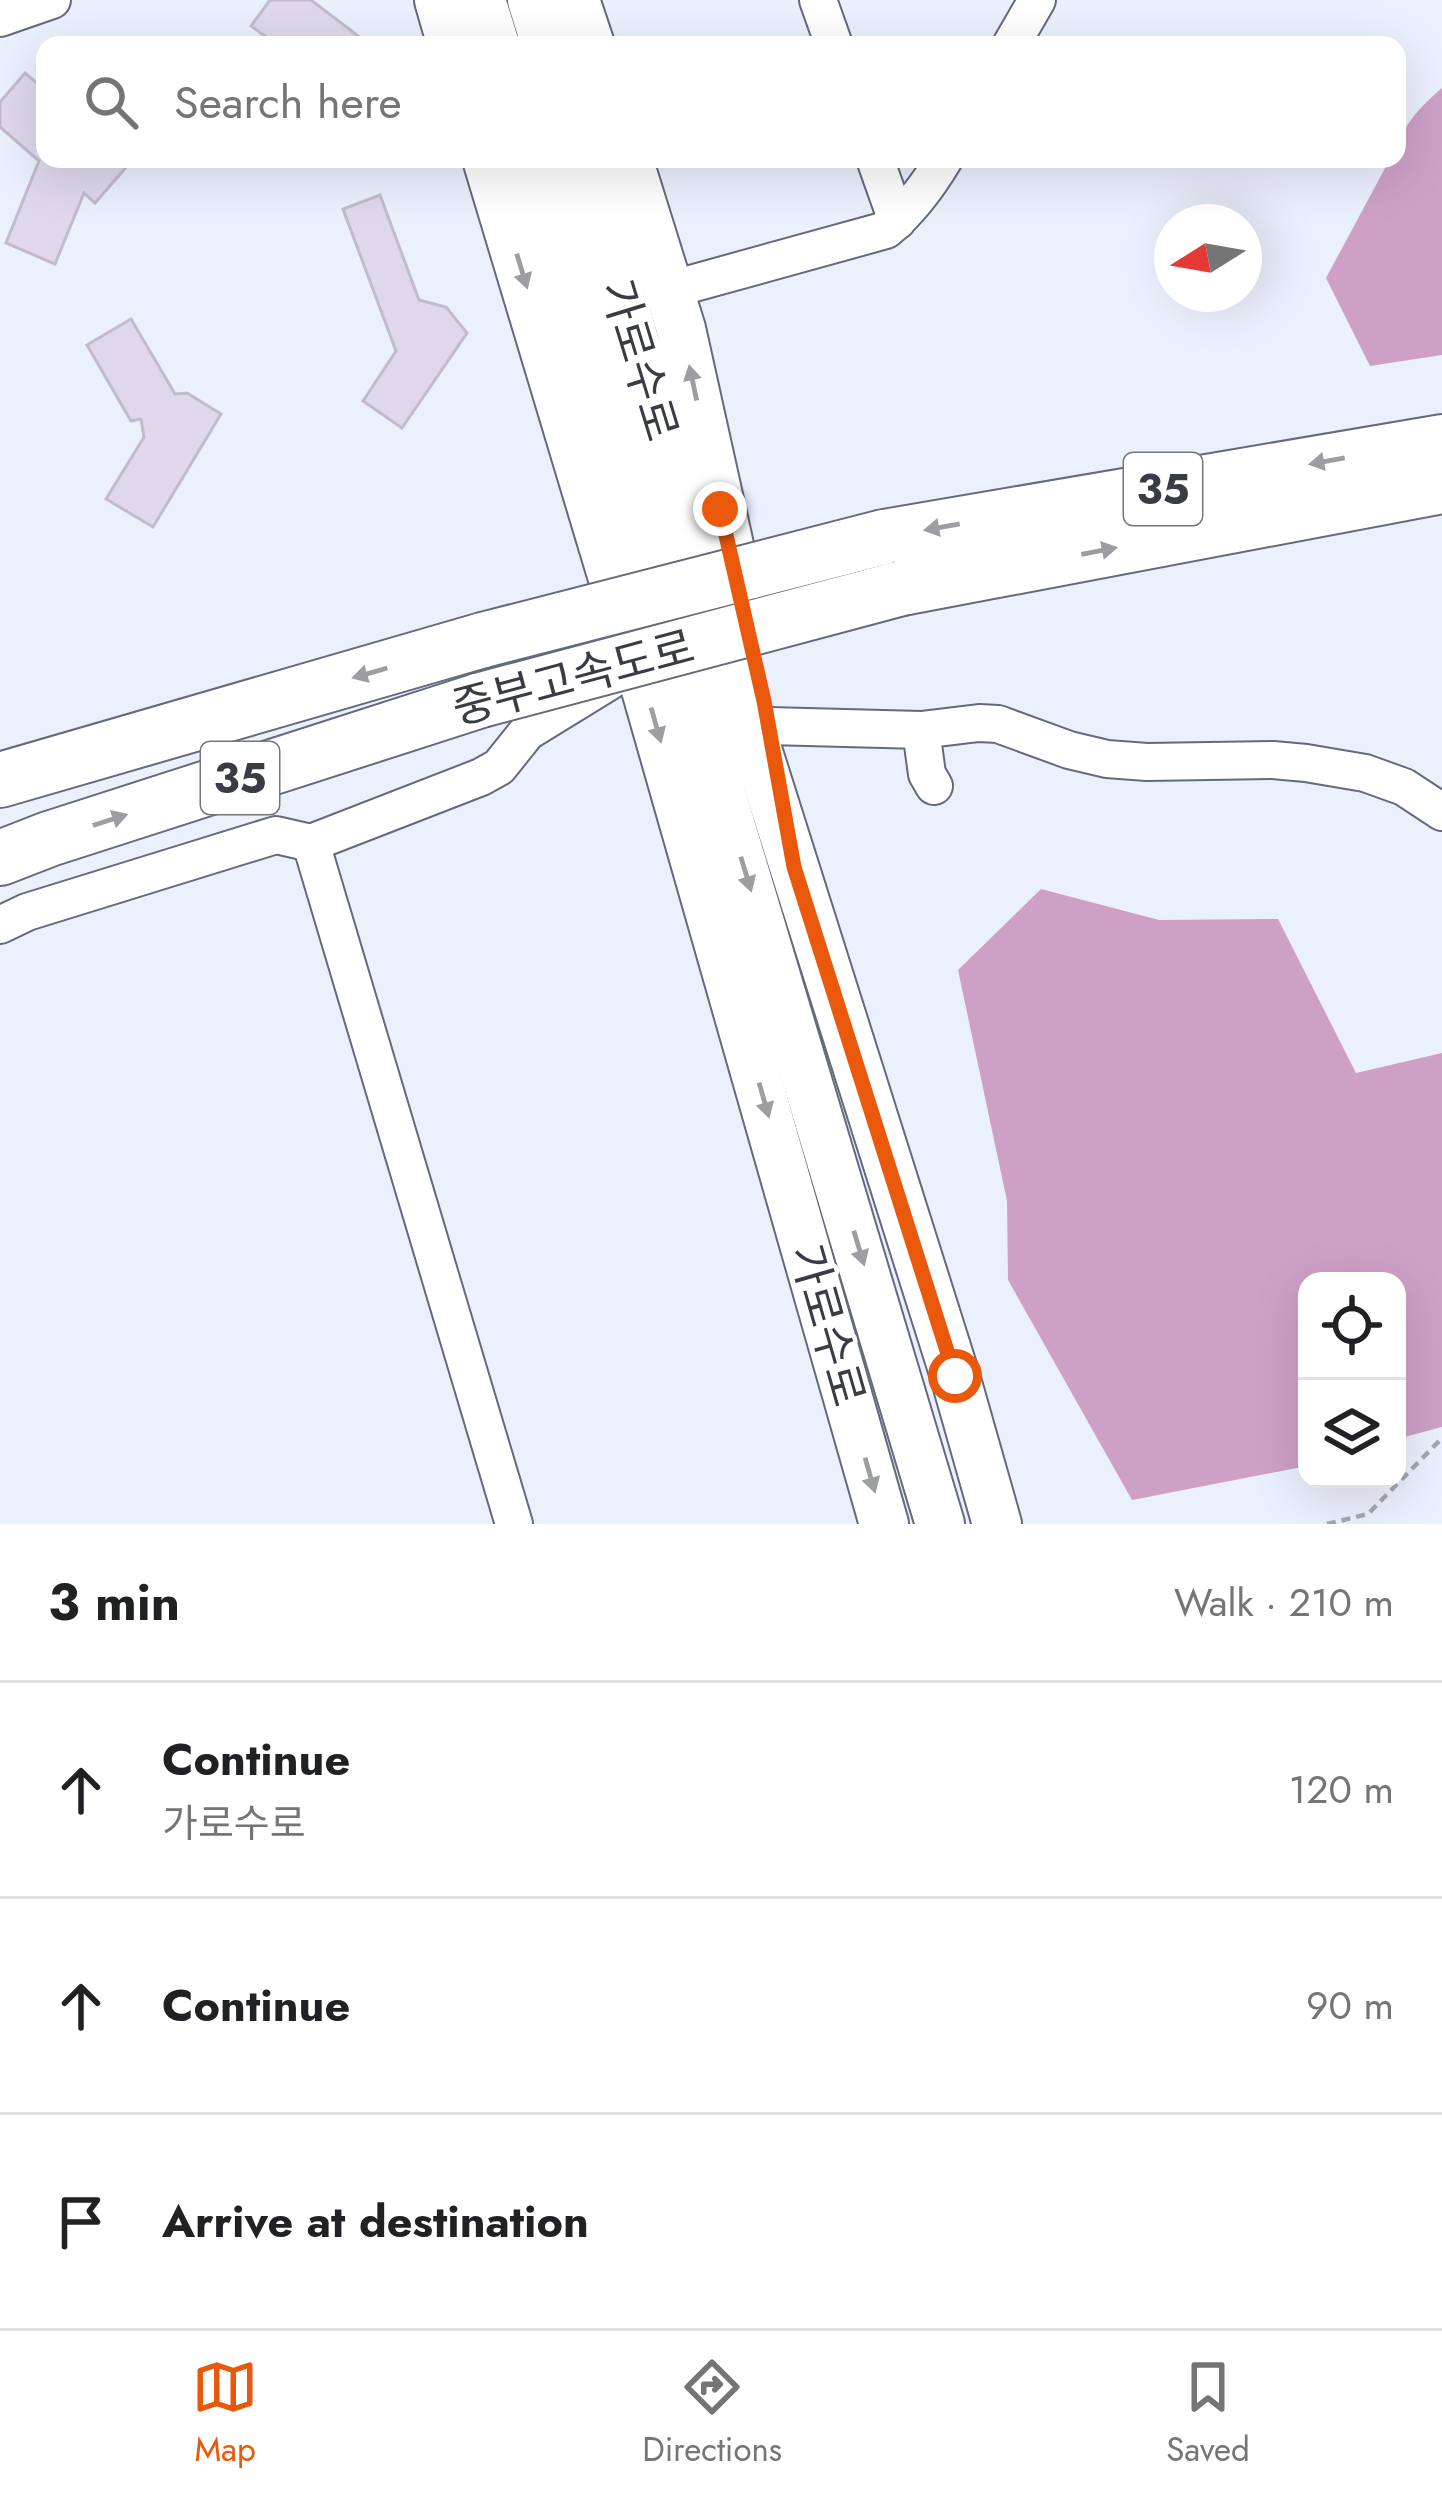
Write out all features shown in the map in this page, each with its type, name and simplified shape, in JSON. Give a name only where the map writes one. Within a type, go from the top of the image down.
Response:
[{"type":"highway","name":"중부고속도로","points":[[0,780],[483,640],[884,537],[1442,442]]},
{"type":"highway","name":"중부고속도로","points":[[0,858],[481,700],[902,588],[1442,486]]},
{"type":"main road","points":[[439,0],[449,36]]},
{"type":"main road","points":[[481,0],[492,36]]},
{"type":"main road","points":[[532,0],[543,36]]},
{"type":"main road","points":[[575,0],[587,36]]},
{"type":"main road","name":"가로수로","points":[[490,168],[639,664],[884,1524]]},
{"type":"main road","name":"가로수로","points":[[533,168],[940,1524]]},
{"type":"main road","name":"가로수로","points":[[583,168],[997,1524]]},
{"type":"main road","points":[[631,168],[681,329],[769,726],[794,867]]},
{"type":"street","points":[[818,0],[831,36]]},
{"type":"street","points":[[1015,36],[1037,0]]},
{"type":"street","points":[[878,168],[897,221]]},
{"type":"street","points":[[669,290],[886,230],[939,168]]},
{"type":"street","points":[[0,925],[27,911],[276,835],[310,843],[481,777],[499,767],[526,732],[639,664]]},
{"type":"street","points":[[769,726],[921,730],[998,724],[1107,759],[1306,763],[1365,773],[1404,787],[1442,812]]},
{"type":"street","points":[[921,730],[927,775],[934,786]]},
{"type":"street","points":[[310,843],[514,1524]]},
{"type":"path","points":[[1327,1524],[1368,1514],[1442,1438]]},
{"type":"shaded area","points":[[1442,88],[1442,355],[1370,366],[1326,278],[1385,168],[1406,168],[1406,128]]},
{"type":"shaded area","points":[[1041,889],[1159,920],[1278,919],[1356,1073],[1442,1053],[1442,1427],[1406,1437],[1406,1272],[1298,1272],[1298,1468],[1132,1500],[1008,1280],[1007,1201],[958,970]]},
{"type":"building","points":[[270,0],[311,0],[358,36],[265,36],[251,26]]},
{"type":"building","points":[[25,73],[36,82],[36,158],[0,127],[0,102]]},
{"type":"building","points":[[36,168],[126,168],[95,203],[84,193],[55,264],[6,243]]},
{"type":"building","points":[[380,195],[419,300],[446,307],[467,333],[402,428],[363,401],[396,351],[343,209]]},
{"type":"building","points":[[131,319],[175,394],[187,393],[221,414],[153,527],[106,499],[144,437],[141,419],[131,421],[87,345]]},
{"type":"route","points":[[720,509],[764,701],[794,867],[955,1376]]}]
